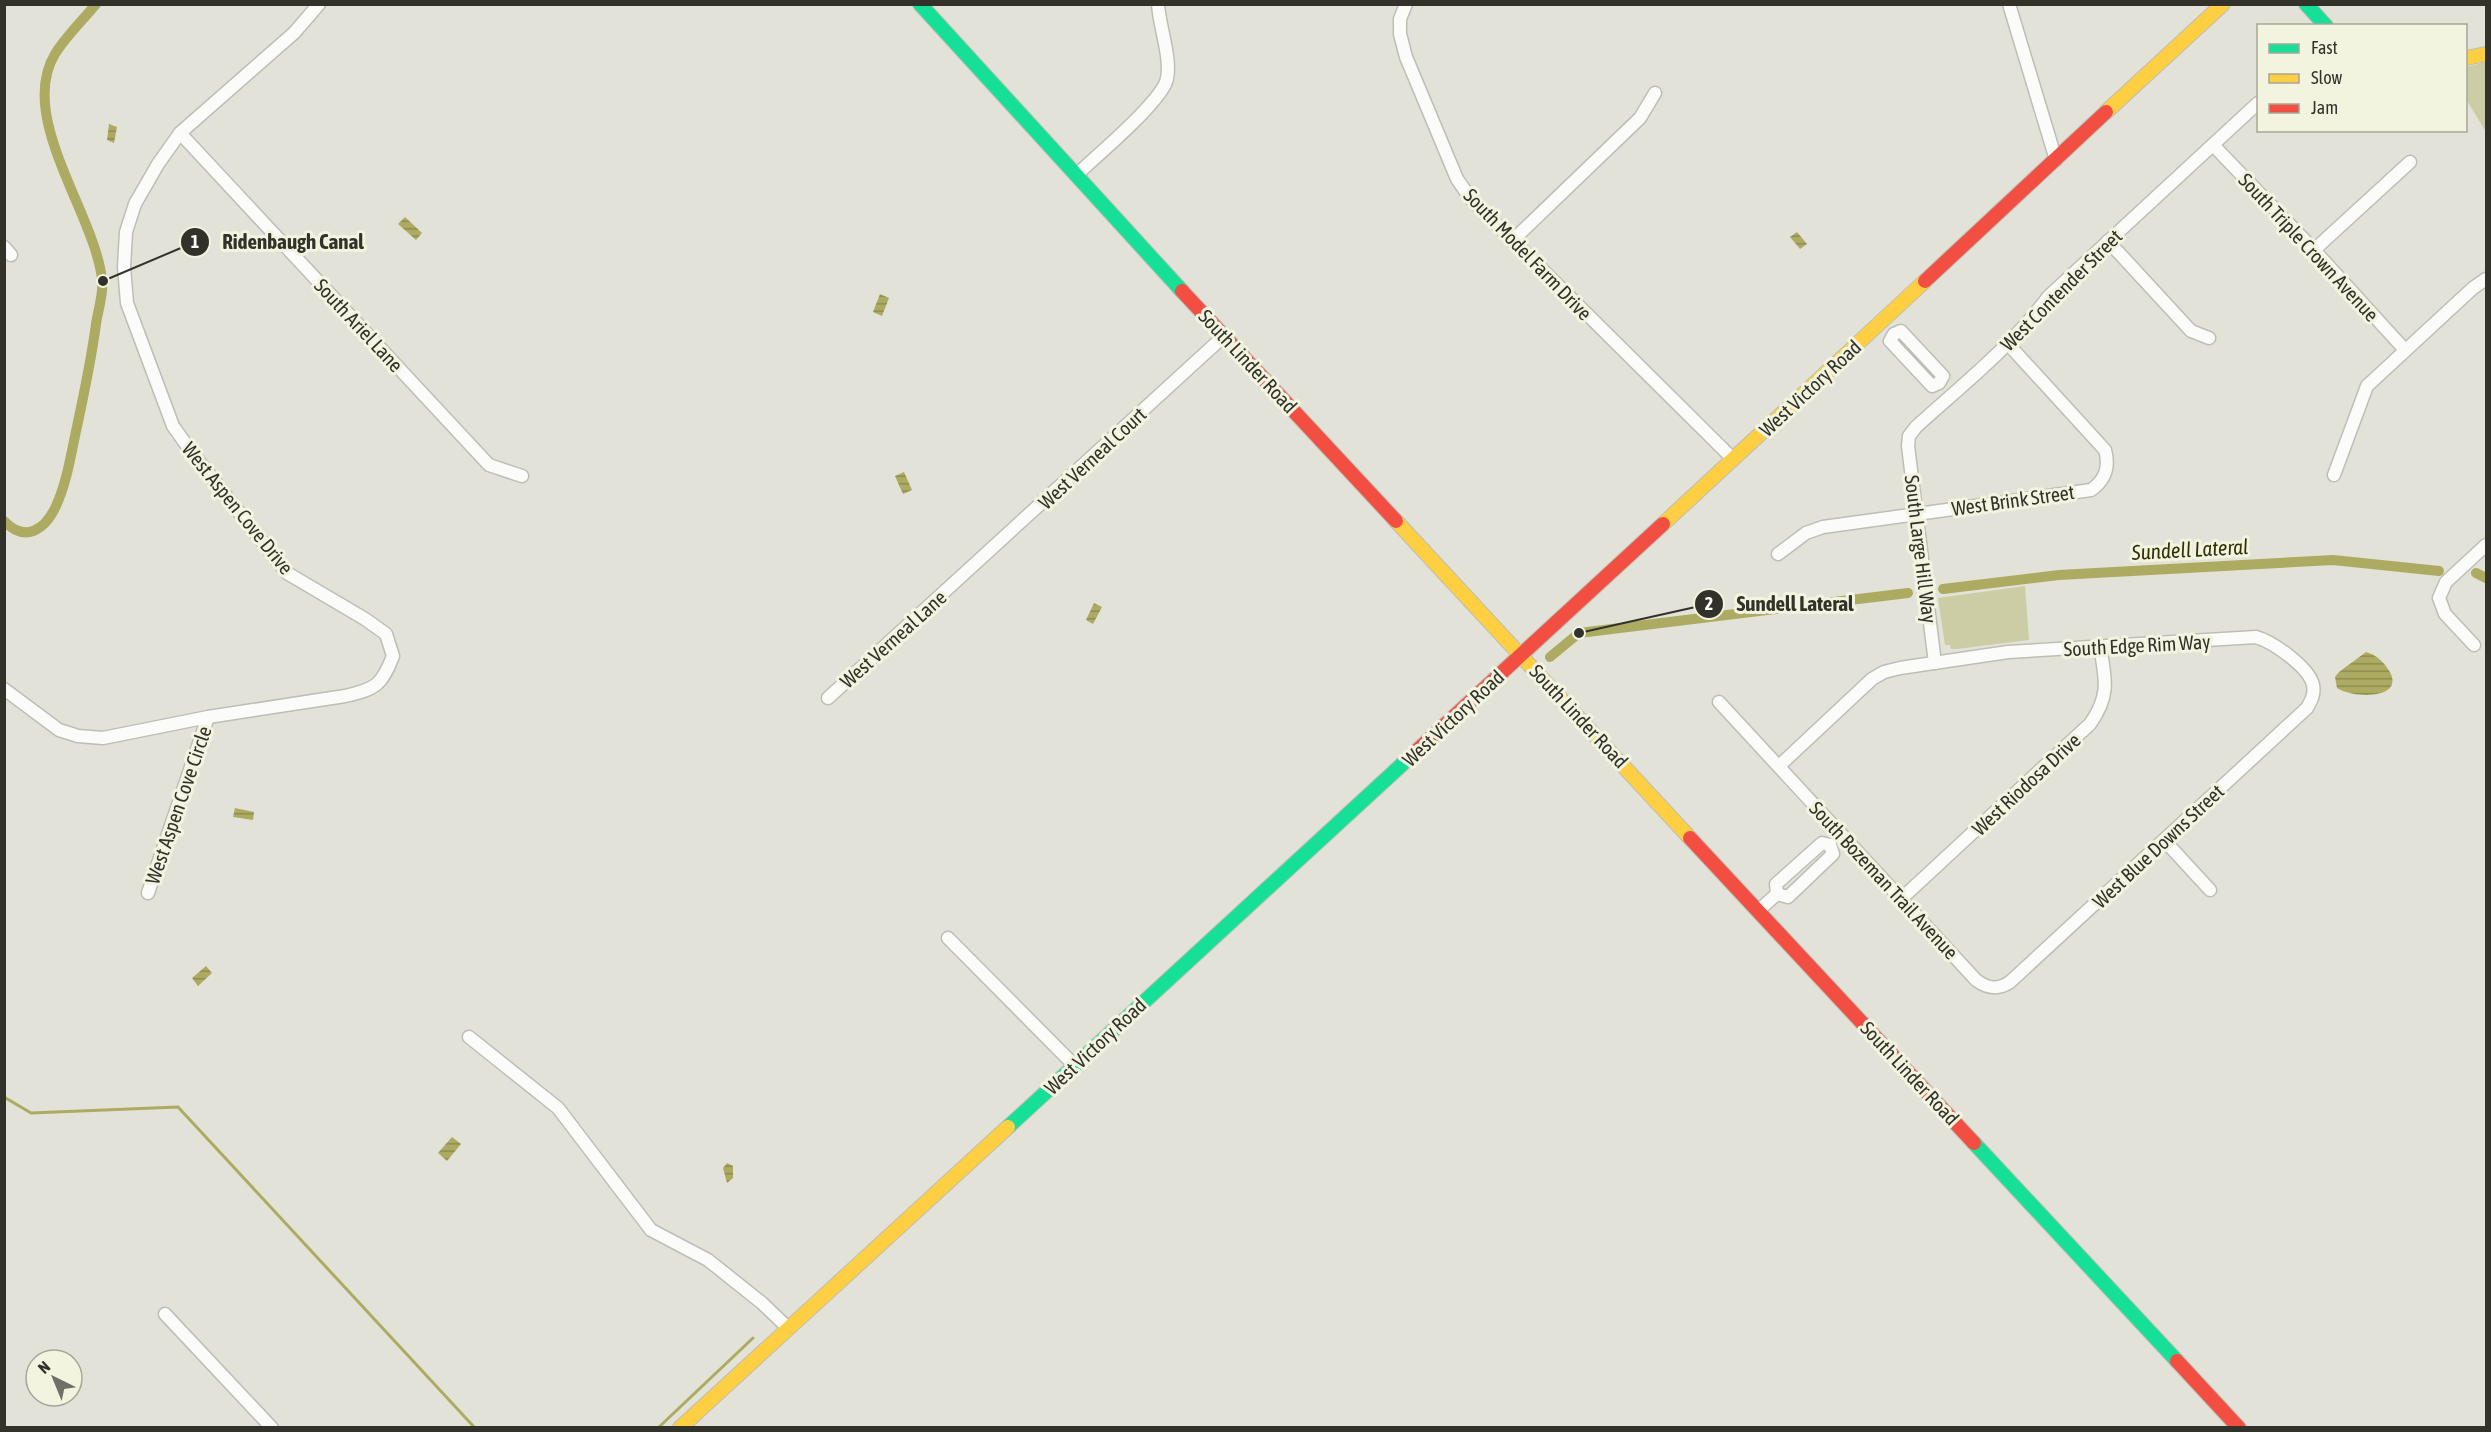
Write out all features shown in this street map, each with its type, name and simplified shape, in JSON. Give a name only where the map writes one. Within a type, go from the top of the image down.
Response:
[{"type":"main road","name":"South Linder Road","points":[[920,4],[1224,336],[2239,1428]]},
{"type":"main road","name":"West Victory Road","points":[[680,1428],[2223,4]]},
{"type":"main road","points":[[2306,4],[2324,24]]},
{"type":"main road","points":[[2467,58],[2487,54]]},
{"type":"street","name":"West Aspen Cove Drive","points":[[4,689],[59,730],[78,736],[103,738],[208,717],[368,690],[385,678],[393,656],[386,634],[287,573],[173,426],[127,303],[124,267],[126,232],[135,204],[158,164],[180,133],[294,33],[319,4]]},
{"type":"street","points":[[1076,175],[1148,106],[1166,82],[1167,50],[1158,4]]},
{"type":"street","name":"South Model Farm Drive","points":[[1406,4],[1400,19],[1400,34],[1406,57],[1457,179],[1470,199],[1732,459]]},
{"type":"street","points":[[2009,4],[2056,160]]},
{"type":"street","points":[[1512,241],[1640,118],[1655,93]]},
{"type":"street","name":"West Contender Street","points":[[1909,436],[2008,344],[2031,320],[2048,297],[2257,105]]},
{"type":"street","name":"South Ariel Lane","points":[[180,133],[489,465],[522,476]]},
{"type":"street","name":"South Triple Crown Avenue","points":[[2213,145],[2314,250],[2405,350]]},
{"type":"street","points":[[2314,250],[2409,162]]},
{"type":"street","points":[[2108,241],[2191,331],[2209,338]]},
{"type":"street","points":[[2334,475],[2367,387],[2473,288],[2487,279]]},
{"type":"street","points":[[1882,320],[1894,333],[1890,341],[1932,386],[1939,383],[1951,395]]},
{"type":"street","name":"West Verneal Court","points":[[959,579],[1224,336]]},
{"type":"street","name":"West Brink Street","points":[[1778,554],[1806,533],[1823,527],[2091,490],[2100,483],[2105,476],[2107,466],[2105,450],[2008,344]]},
{"type":"street","name":"South Large Hill Way","points":[[1909,436],[1908,446],[1935,663]]},
{"type":"street","points":[[2474,645],[2445,614],[2439,598],[2446,582],[2487,545]]},
{"type":"street","name":"West Verneal Lane","points":[[828,698],[959,579]]},
{"type":"street","name":"South Edge Rim Way","points":[[1779,766],[1872,679],[1884,672],[2008,652],[2256,637],[2269,641],[2283,650],[2310,679],[2313,692]]},
{"type":"street","name":"West Riodosa Drive","points":[[1901,899],[2090,724],[2103,706],[2105,680],[2100,647]]},
{"type":"street","name":"West Blue Downs Street","points":[[1992,989],[2010,982],[2307,708],[2313,692]]},
{"type":"street","name":"South Bozeman Trail Avenue","points":[[1719,702],[1976,980],[1992,989]]},
{"type":"street","name":"West Aspen Cove Circle","points":[[148,893],[208,717]]},
{"type":"street","points":[[1759,910],[1777,894],[1776,884],[1822,843],[1830,845],[1842,835]]},
{"type":"street","points":[[2164,840],[2210,890]]},
{"type":"street","points":[[948,938],[1074,1065]]},
{"type":"street","points":[[469,1037],[558,1108],[651,1230],[708,1260],[762,1303],[788,1328]]},
{"type":"street","points":[[165,1314],[272,1428]]},
{"type":"green space","points":[[2486,62],[2486,132],[2467,101],[2467,67]]},
{"type":"green space","points":[[2025,586],[2029,640],[1957,649],[1951,649],[1950,645],[1945,645],[1938,598]]},
{"type":"shaded area","points":[[109,124],[117,127],[114,143],[107,140]]},
{"type":"shaded area","points":[[405,217],[422,233],[416,240],[398,224]]},
{"type":"shaded area","points":[[1797,232],[1807,244],[1800,249],[1790,237]]},
{"type":"shaded area","points":[[880,294],[889,298],[882,316],[873,312]]},
{"type":"shaded area","points":[[904,472],[912,490],[903,494],[895,476]]},
{"type":"shaded area","points":[[1094,603],[1102,607],[1093,624],[1086,620]]},
{"type":"shaded area","points":[[2366,652],[2377,657],[2385,665],[2392,676],[2392,685],[2378,694],[2367,695],[2345,692],[2337,688],[2335,677],[2339,672]]},
{"type":"shaded area","points":[[235,808],[254,812],[253,820],[233,817]]},
{"type":"shaded area","points":[[206,966],[212,973],[198,986],[192,978]]},
{"type":"shaded area","points":[[452,1137],[461,1144],[447,1161],[438,1153]]},
{"type":"shaded area","points":[[727,1163],[733,1166],[733,1178],[727,1183],[723,1168]]},
{"type":"waterway","points":[[4,521],[19,531],[34,531],[46,522],[56,506],[67,472],[102,296],[102,279],[96,253],[61,165],[45,106],[46,79],[55,54],[69,34],[96,4]]},
{"type":"waterway","name":"Sundell Lateral","points":[[1943,589],[2059,575],[2333,560],[2439,571]]},
{"type":"waterway","name":"Sundell Lateral","points":[[2476,573],[2486,578]]},
{"type":"waterway","name":"Sundell Lateral","points":[[1550,657],[1579,633],[1908,593]]},
{"type":"waterway","points":[[4,1097],[31,1113],[178,1107],[475,1428]]},
{"type":"waterway","points":[[658,1428],[753,1338]]},
{"type":"traffic: fast","points":[[920,4],[1182,291]]},
{"type":"traffic: fast","points":[[2306,4],[2324,24]]},
{"type":"traffic: fast","points":[[1008,1127],[1409,758]]},
{"type":"traffic: fast","points":[[1974,1143],[2177,1361]]},
{"type":"traffic: slow","points":[[2106,112],[2223,4]]},
{"type":"traffic: slow","points":[[2467,58],[2486,54]]},
{"type":"traffic: slow","points":[[1663,524],[1925,281]]},
{"type":"traffic: slow","points":[[1396,521],[1690,838]]},
{"type":"traffic: slow","points":[[680,1428],[1008,1127]]},
{"type":"traffic: jam","points":[[1925,281],[2106,112]]},
{"type":"traffic: jam","points":[[1182,291],[1396,521]]},
{"type":"traffic: jam","points":[[1409,758],[1663,524]]},
{"type":"traffic: jam","points":[[1690,838],[1974,1143]]},
{"type":"traffic: jam","points":[[2177,1361],[2239,1428]]},
{"type":"place","name":"Ridenbaugh Canal","points":[[103,281]]},
{"type":"place","name":"Sundell Lateral","points":[[1579,633]]}]
